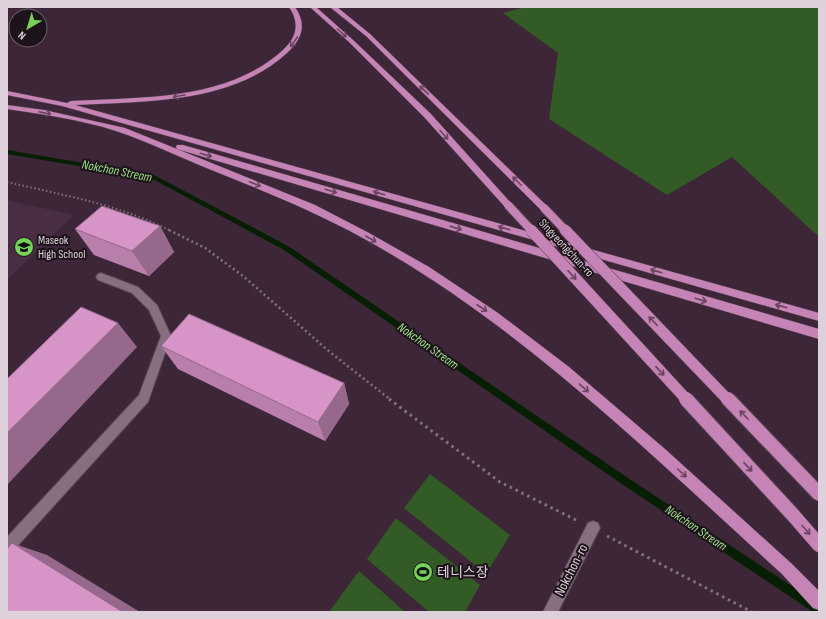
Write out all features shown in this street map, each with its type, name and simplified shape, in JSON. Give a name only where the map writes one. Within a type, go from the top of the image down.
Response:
[{"type":"highway","points":[[63,104],[170,97],[224,86],[248,77],[270,66],[286,52],[296,40],[301,27],[299,18],[292,7]]},
{"type":"highway","name":"Singyeongchun-ro","points":[[313,7],[351,41],[427,115],[508,206],[819,545]]},
{"type":"highway","name":"Singyeongchun-ro","points":[[333,7],[368,35],[544,208],[772,444]]},
{"type":"highway","points":[[7,93],[63,104],[819,317]]},
{"type":"highway","points":[[7,107],[44,112],[115,128],[819,334]]},
{"type":"highway","points":[[115,128],[312,207],[366,235],[425,270],[500,320],[565,371],[660,454],[787,569],[819,602]]},
{"type":"highway","points":[[772,444],[819,485]]},
{"type":"highway","points":[[772,444],[819,494]]},
{"type":"street","points":[[7,547],[144,398],[166,336],[153,308],[135,290],[101,277]]},
{"type":"street","name":"Nokchon-ro","points":[[550,612],[593,528]]},
{"type":"path","points":[[7,182],[116,210],[158,224],[205,248],[243,276],[319,343],[500,482],[593,528],[752,612]]},
{"type":"shaded area","name":"Maseok High School","points":[[7,200],[74,215],[7,280]]},
{"type":"green space","points":[[525,7],[819,7],[819,237],[732,157],[667,195],[549,119],[558,53],[503,13]]},
{"type":"green space","name":"테니스장","points":[[430,474],[510,535],[486,574],[404,508]]},
{"type":"green space","name":"테니스장","points":[[396,518],[480,585],[465,612],[429,612],[367,559]]},
{"type":"green space","points":[[359,571],[405,612],[329,612]]},
{"type":"building","points":[[102,206],[160,226],[132,251],[75,229]]},
{"type":"building","points":[[81,307],[118,323],[7,433],[7,379]]},
{"type":"building","points":[[189,314],[344,383],[318,422],[161,346]]},
{"type":"building","points":[[12,543],[123,612],[7,612],[7,549]]},
{"type":"waterway","name":"Nokchon Stream","points":[[7,152],[152,176],[286,248],[622,479],[819,610]]},
{"type":"place","name":"Maseok High School","points":[[24,247]]},
{"type":"place","name":"테니스장","points":[[423,572]]}]
